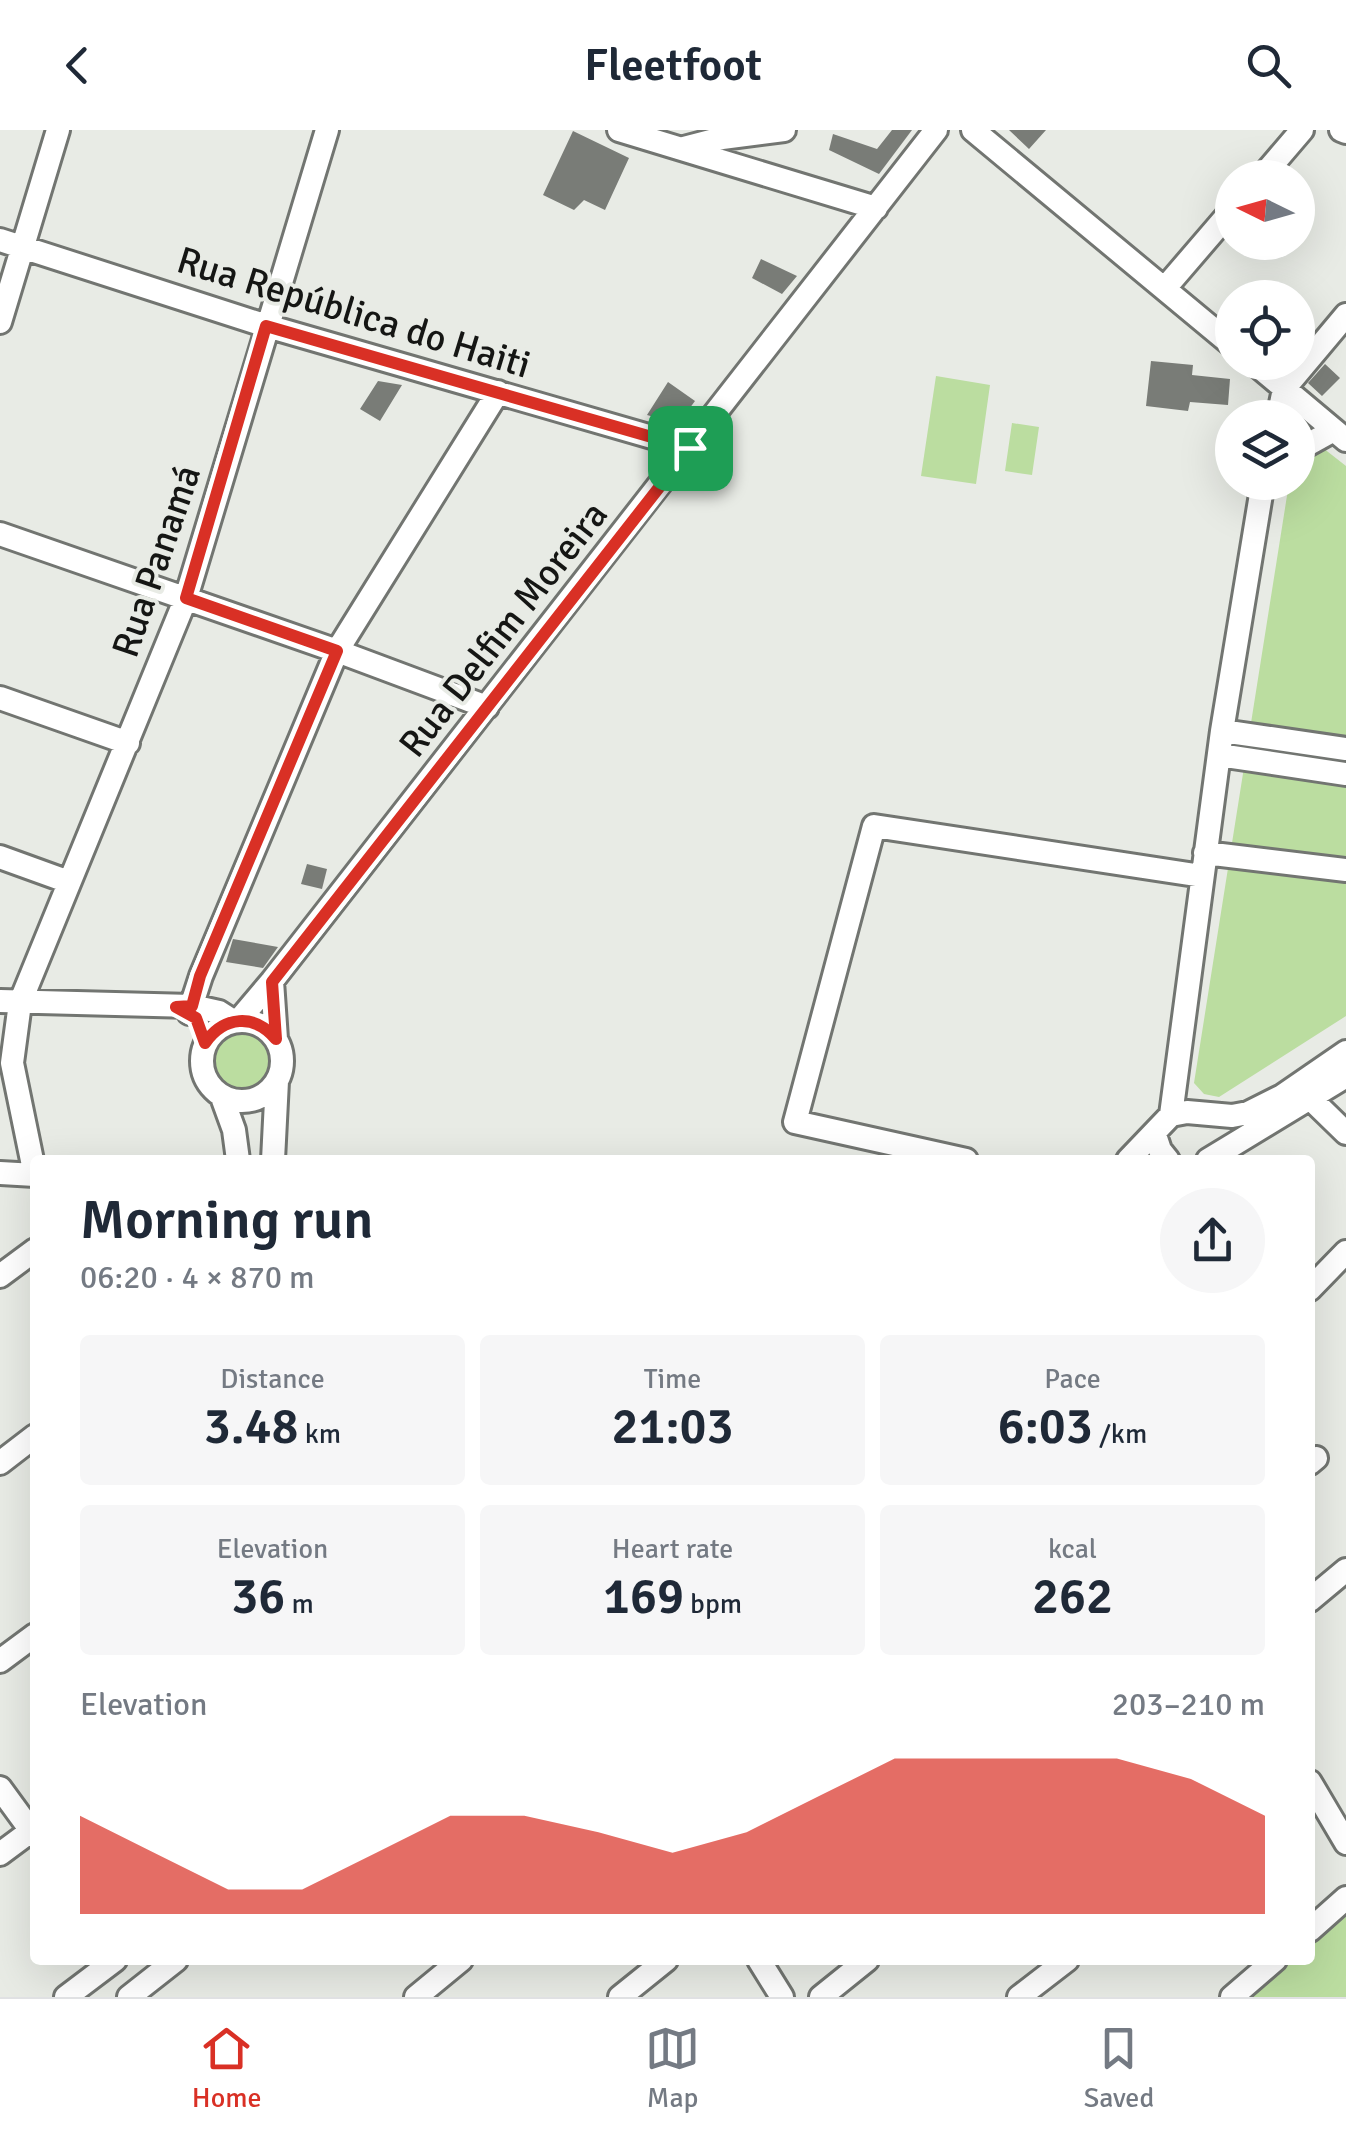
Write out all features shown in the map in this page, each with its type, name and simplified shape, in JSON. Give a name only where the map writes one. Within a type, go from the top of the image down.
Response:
[{"type":"street","points":[[0,322],[11,243],[58,130]]},
{"type":"street","name":"Rua Panamá","points":[[31,1155],[12,1063],[10,1002],[69,882],[186,598],[328,130]]},
{"type":"street","points":[[618,130],[646,134],[876,208]]},
{"type":"street","points":[[680,148],[784,130]]},
{"type":"street","name":"Rua Delfim Moreira","points":[[236,1020],[272,982],[936,130]]},
{"type":"street","points":[[973,130],[1215,331]]},
{"type":"street","points":[[1276,160],[1302,130]]},
{"type":"street","points":[[1165,288],[1215,230]]},
{"type":"street","name":"Rua República do Haiti","points":[[11,243],[266,326],[690,448]]},
{"type":"street","points":[[1282,400],[1284,389],[1346,315]]},
{"type":"street","points":[[1274,380],[1340,434]]},
{"type":"street","points":[[186,1009],[337,651],[498,392]]},
{"type":"street","points":[[1315,444],[1340,434]]},
{"type":"street","points":[[1133,1155],[1171,1114],[1220,743],[1260,500]]},
{"type":"street","points":[[0,534],[337,651],[486,708]]},
{"type":"street","points":[[0,698],[128,743]]},
{"type":"street","points":[[1220,743],[1346,750]]},
{"type":"street","points":[[1220,743],[1346,774]]},
{"type":"street","points":[[944,1155],[795,1122],[874,826],[1204,864],[1346,870]]},
{"type":"street","points":[[0,857],[69,882]]},
{"type":"street","points":[[272,982],[276,1039],[282,1060],[277,1081],[274,1155]]},
{"type":"street","points":[[10,1002],[219,1012],[260,1024],[276,1039]]},
{"type":"street","points":[[186,1009],[201,1026],[205,1043],[202,1067],[212,1089],[222,1097],[247,1101],[269,1090],[277,1081]]},
{"type":"street","points":[[205,1043],[222,1025],[236,1020]]},
{"type":"street","points":[[1171,1114],[1248,1113],[1282,1096],[1346,1052]]},
{"type":"street","points":[[1216,1155],[1346,1076]]},
{"type":"street","points":[[222,1097],[234,1130],[237,1155]]},
{"type":"street","points":[[1310,1098],[1346,1133]]},
{"type":"street","points":[[1196,1113],[1210,1136],[1208,1155]]},
{"type":"street","points":[[1155,1135],[1164,1155]]},
{"type":"street","points":[[0,1174],[30,1175]]},
{"type":"street","points":[[1315,1284],[1346,1252]]},
{"type":"street","points":[[0,1276],[30,1254]]},
{"type":"street","points":[[0,1463],[30,1440]]},
{"type":"street","points":[[1315,1596],[1346,1570]]},
{"type":"street","points":[[0,1661],[30,1639]]},
{"type":"street","points":[[0,1788],[30,1827]]},
{"type":"street","points":[[1315,1790],[1346,1843]]},
{"type":"street","points":[[0,1854],[30,1835]]},
{"type":"street","points":[[1315,1926],[1346,1898]]},
{"type":"street","points":[[66,1997],[108,1965]]},
{"type":"street","points":[[130,1965],[143,1993],[171,1965]]},
{"type":"street","points":[[416,1997],[455,1965]]},
{"type":"street","points":[[620,1997],[660,1965]]},
{"type":"street","points":[[762,1965],[782,1997]]},
{"type":"street","points":[[821,1997],[861,1965]]},
{"type":"street","points":[[1019,1997],[1061,1965]]},
{"type":"street","points":[[1232,1997],[1269,1965]]},
{"type":"green space","points":[[936,376],[990,385],[976,484],[921,476]]},
{"type":"green space","points":[[1012,423],[1039,427],[1032,475],[1005,471]]},
{"type":"green space","points":[[1323,448],[1346,466],[1346,1016],[1219,1097],[1204,1094],[1194,1083],[1286,500],[1315,500],[1315,452]]},
{"type":"green space","points":[[242,1026],[266,1036],[276,1060],[266,1084],[242,1094],[218,1084],[208,1060],[218,1036]]},
{"type":"green space","points":[[1346,1910],[1346,1997],[1247,1997],[1284,1965],[1315,1965],[1315,1938]]},
{"type":"building","points":[[892,130],[912,130],[879,174],[829,150],[833,134],[877,149]]},
{"type":"building","points":[[1009,130],[1046,130],[1029,149]]},
{"type":"building","points":[[573,131],[629,158],[605,210],[584,200],[574,210],[543,195]]},
{"type":"building","points":[[761,259],[797,276],[782,294],[752,278]]},
{"type":"building","points":[[1151,361],[1193,365],[1192,375],[1230,380],[1228,400],[1215,400],[1215,404],[1190,402],[1188,411],[1146,406]]},
{"type":"building","points":[[1325,364],[1340,378],[1322,396],[1308,383],[1315,380]]},
{"type":"building","points":[[378,381],[402,385],[380,421],[360,409]]},
{"type":"building","points":[[668,382],[695,401],[678,424],[647,415]]},
{"type":"building","points":[[307,864],[327,869],[322,889],[301,884]]},
{"type":"building","points":[[233,939],[278,947],[263,968],[226,962]]},
{"type":"route","points":[[266,326],[690,448],[272,982],[276,1039],[260,1024],[239,1020],[222,1025],[205,1043],[196,1018],[176,1007],[192,1006],[200,976],[337,651],[186,598],[266,326]]}]
